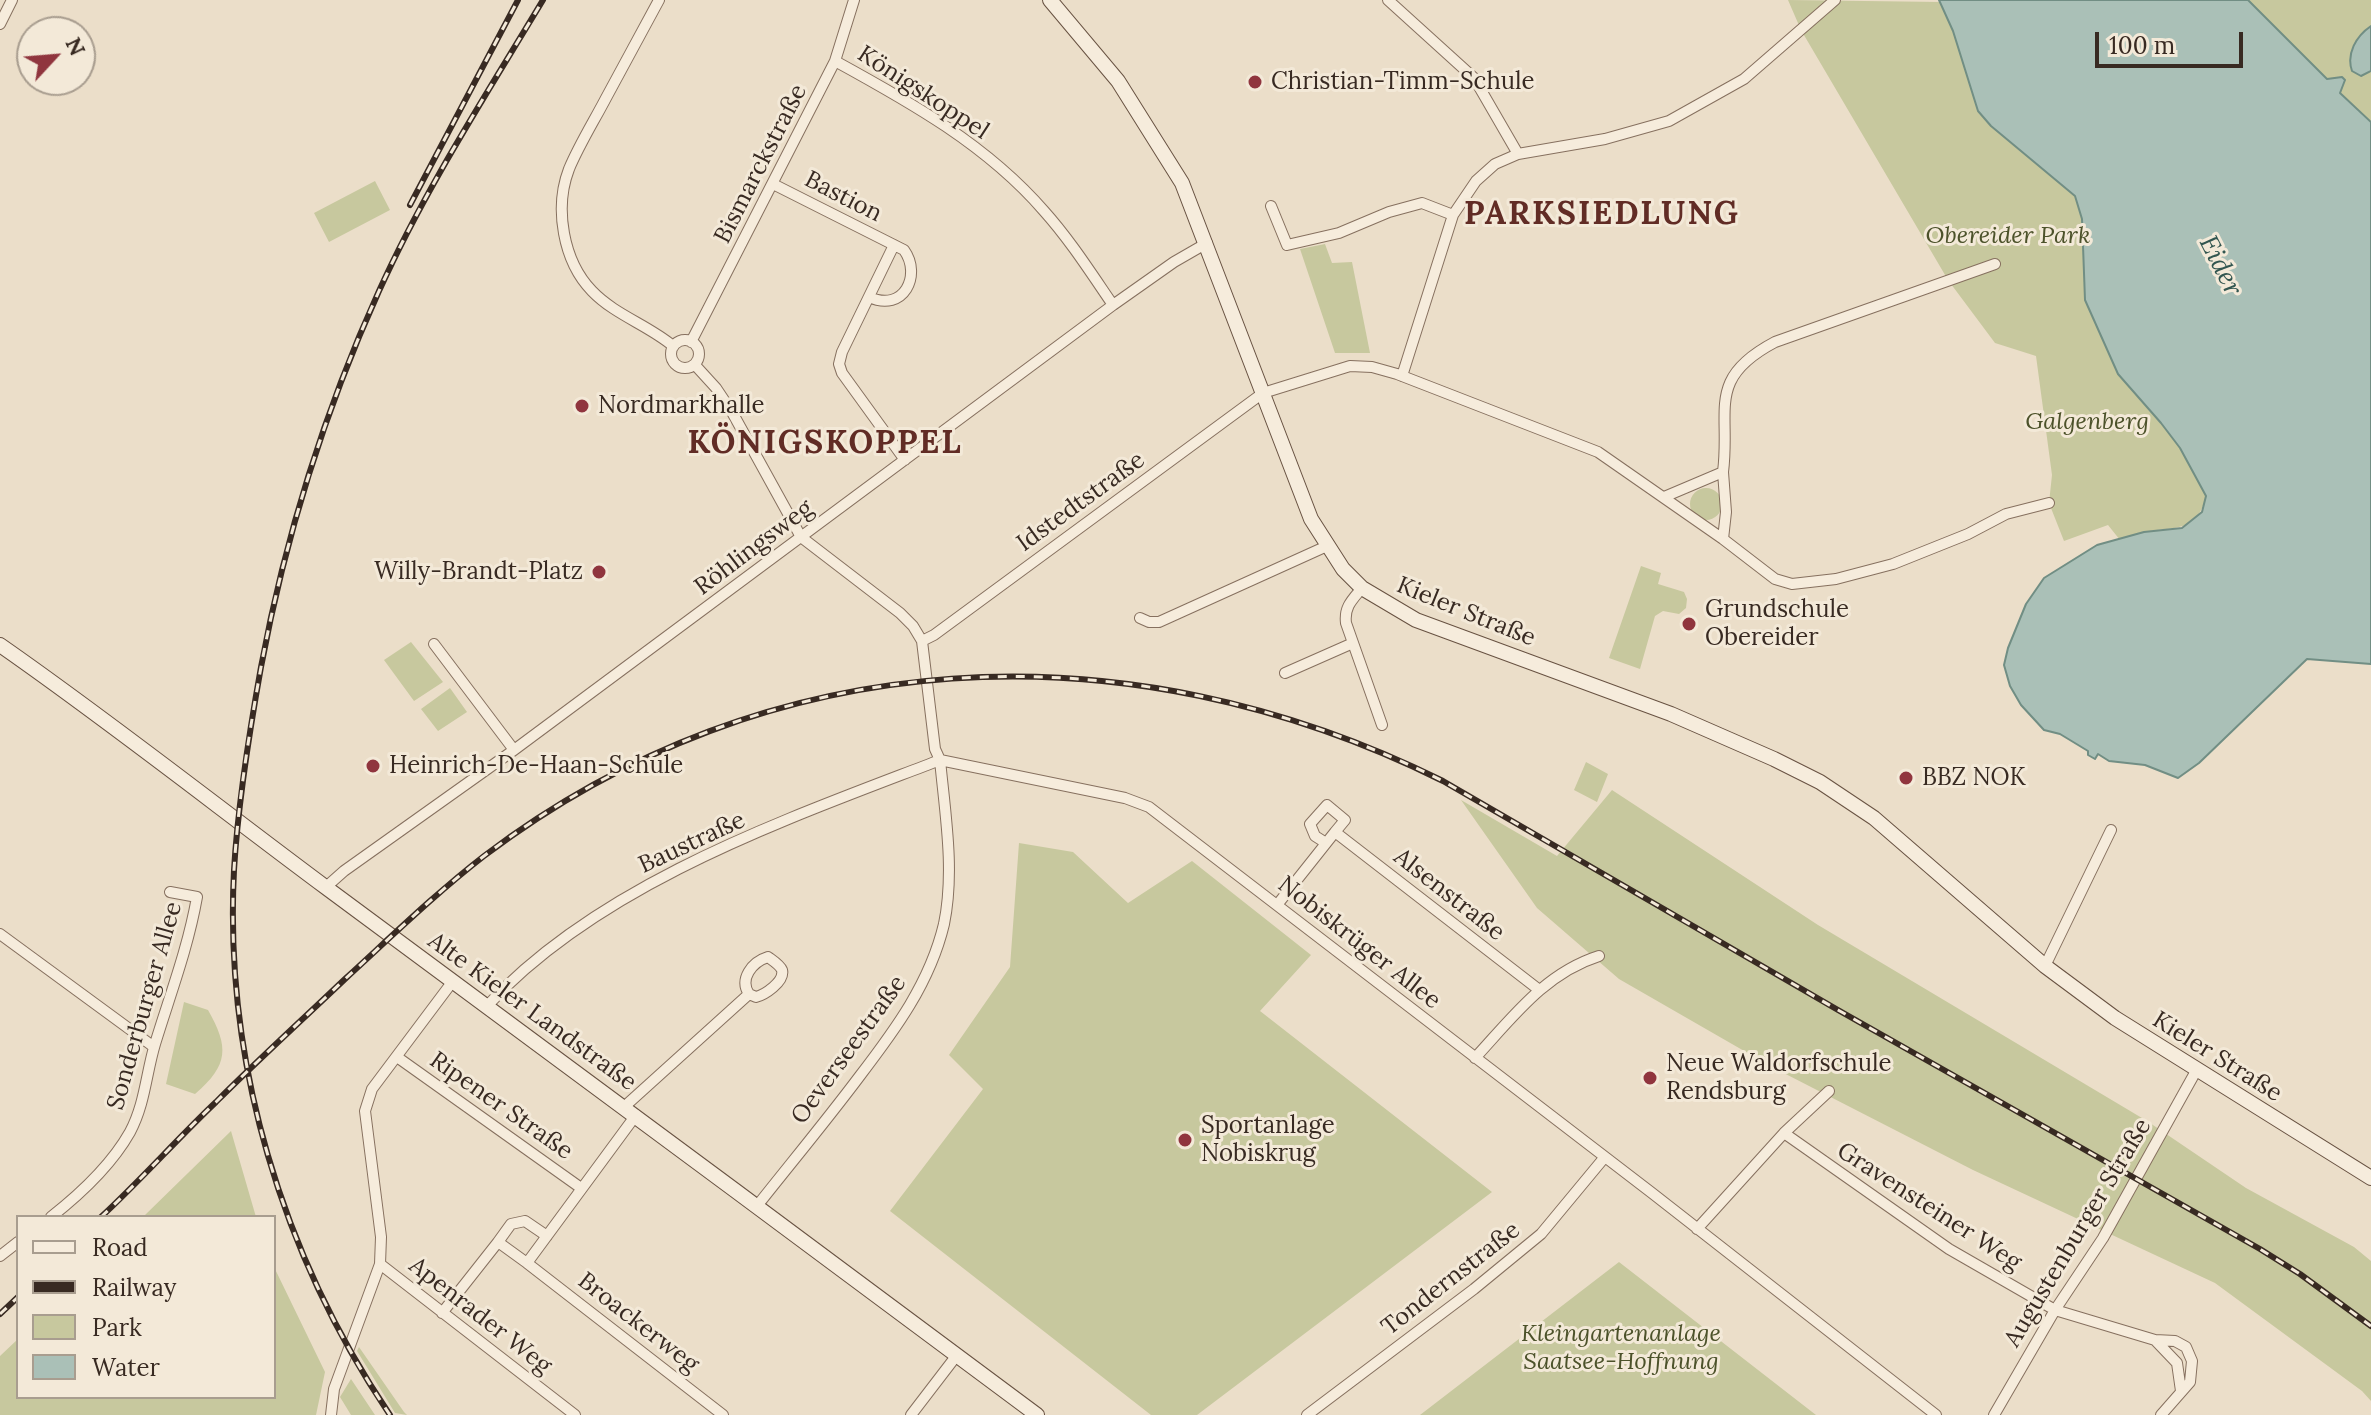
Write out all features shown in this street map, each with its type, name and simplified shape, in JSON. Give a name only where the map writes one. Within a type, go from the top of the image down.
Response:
[{"type":"main road","name":"Kieler Straße","points":[[1050,0],[1118,81],[1182,183],[1299,493],[1327,546],[1343,569],[1362,588],[1416,620],[1671,714],[1820,782],[1874,818],[2045,966],[2115,1018],[2371,1178]]},
{"type":"main road","name":"Alte Kieler Landstraße","points":[[0,645],[1037,1415]]},
{"type":"street","points":[[0,24],[12,0]]},
{"type":"street","points":[[659,0],[569,171],[563,214],[564,238],[575,267],[590,290],[616,311],[655,331],[673,346]]},
{"type":"street","name":"Bismarckstraße","points":[[691,342],[835,61],[854,0]]},
{"type":"street","points":[[1388,0],[1474,78],[1518,154]]},
{"type":"street","points":[[1402,376],[1453,215],[1476,181],[1495,164],[1518,154],[1605,139],[1669,121],[1744,79],[1835,0]]},
{"type":"street","name":"Königskoppel","points":[[835,61],[953,130],[1007,174],[1076,250],[1113,305]]},
{"type":"street","name":"Bastion","points":[[773,184],[904,250],[911,269],[901,296],[881,303],[869,297]]},
{"type":"street","points":[[1271,206],[1287,245],[1339,233],[1389,212],[1422,203],[1453,215]]},
{"type":"street","name":"Röhlingsweg","points":[[326,887],[1113,305],[1207,243]]},
{"type":"street","name":"Bastion","points":[[894,245],[839,364],[842,373],[905,460]]},
{"type":"street","points":[[1723,539],[1726,512],[1724,400],[1728,386],[1749,357],[1775,342],[1995,264]]},
{"type":"street","points":[[680,341],[691,342],[699,354],[695,365],[683,369],[675,365],[670,354],[673,346],[680,341]]},
{"type":"street","points":[[695,365],[732,412],[801,537],[913,626],[922,641],[935,749],[940,760]]},
{"type":"street","name":"Idstedtstraße","points":[[922,641],[1263,393],[1350,366],[1372,367],[1402,376],[1598,452],[1775,579],[1802,584],[1836,579],[1893,564],[1968,534],[2006,514],[2049,503]]},
{"type":"street","points":[[1664,497],[1723,472]]},
{"type":"street","points":[[1140,618],[1159,622],[1327,546]]},
{"type":"street","points":[[1362,588],[1344,613],[1382,725]]},
{"type":"street","points":[[1285,673],[1353,643]]},
{"type":"street","points":[[434,644],[514,750]]},
{"type":"street","name":"Nobiskrüger Allee","points":[[940,760],[1125,798],[1149,807],[1936,1415]]},
{"type":"street","name":"Baustraße","points":[[487,1006],[510,981],[576,931],[681,867],[940,760]]},
{"type":"street","name":"Oeverseestraße","points":[[757,1206],[882,1047],[914,1001],[930,968],[944,923],[948,884],[948,845],[940,760]]},
{"type":"street","points":[[1277,905],[1345,820],[1327,805],[1310,824],[1315,836],[1326,843]]},
{"type":"street","points":[[2045,966],[2111,830]]},
{"type":"street","name":"Alsenstraße","points":[[1335,832],[1538,989]]},
{"type":"street","name":"Sonderburger Allee","points":[[53,1215],[102,1169],[129,1133],[145,1096],[154,1047],[173,995],[197,897],[170,892]]},
{"type":"street","points":[[0,934],[154,1047]]},
{"type":"street","points":[[1475,1058],[1538,989],[1577,963],[1599,956]]},
{"type":"street","name":"Apenrader Weg","points":[[453,981],[372,1089],[365,1111],[381,1237],[380,1264],[560,1410],[575,1415]]},
{"type":"street","points":[[527,1263],[581,1188],[630,1111],[749,994]]},
{"type":"street","name":"Ripener Straße","points":[[397,1057],[581,1188]]},
{"type":"street","name":"Augustenburger Straße","points":[[1994,1415],[2055,1310],[2103,1238],[2196,1071]]},
{"type":"street","points":[[1697,1229],[1784,1133],[1829,1091]]},
{"type":"street","name":"Gravensteiner Weg","points":[[1784,1133],[1936,1240],[2055,1310],[2155,1340],[2175,1341],[2186,1347],[2192,1361],[2190,1382],[2181,1391]]},
{"type":"street","name":"Tondernstraße","points":[[1307,1415],[1474,1289],[1541,1234],[1604,1158]]},
{"type":"street","points":[[442,1313],[511,1224],[525,1221],[547,1236]]},
{"type":"street","name":"Broackerweg","points":[[498,1242],[723,1415]]},
{"type":"street","points":[[0,1256],[16,1244]]},
{"type":"street","points":[[331,1415],[334,1389],[380,1264]]},
{"type":"street","points":[[2155,1340],[2177,1363],[2181,1391],[2161,1415]]},
{"type":"street","points":[[911,1415],[957,1355]]},
{"type":"green space","name":"Obereider Park","points":[[1788,0],[1941,2],[1978,111],[1991,126],[2075,196],[2161,423],[2180,448],[2206,496],[2202,508],[2191,522],[2120,540],[2108,525],[2064,541],[2049,503],[2052,475],[2036,356],[1995,343],[1948,280],[1801,30]]},
{"type":"green space","points":[[2248,0],[2371,0],[2371,26],[2365,30],[2352,71],[2361,76],[2371,71],[2371,122],[2340,93],[2345,81],[2342,78],[2327,79]]},
{"type":"green space","points":[[375,181],[390,210],[329,242],[314,213]]},
{"type":"green space","points":[[1325,244],[1332,263],[1352,262],[1370,353],[1335,353],[1300,249]]},
{"type":"green space","points":[[1706,488],[1717,493],[1722,504],[1717,515],[1706,520],[1695,515],[1690,504],[1695,493]]},
{"type":"green space","points":[[1641,566],[1661,573],[1658,584],[1684,592],[1687,599],[1686,608],[1679,614],[1663,611],[1655,616],[1640,669],[1609,658]]},
{"type":"green space","points":[[411,642],[443,682],[414,701],[384,660]]},
{"type":"green space","points":[[450,688],[467,712],[438,731],[421,709]]},
{"type":"green space","points":[[1586,762],[1608,774],[1597,802],[1574,790]]},
{"type":"green space","points":[[1612,790],[1818,925],[2147,1121],[2246,1188],[2354,1247],[2371,1261],[2371,1401],[2362,1391],[2215,1283],[1973,1170],[1772,1067],[1619,979],[1537,908],[1461,800],[1557,856]]},
{"type":"green space","name":"Sportanlage Nobiskrug","points":[[1019,843],[1073,852],[1128,903],[1192,861],[1311,955],[1260,1011],[1492,1192],[1197,1415],[1151,1415],[890,1211],[983,1089],[949,1055],[1010,967]]},
{"type":"green space","points":[[184,1002],[208,1010],[222,1045],[220,1064],[195,1094],[166,1084]]},
{"type":"green space","points":[[231,1131],[255,1215],[145,1215]]},
{"type":"green space","name":"Kleingartenanlage Saatsee-Hoffnung","points":[[1619,1262],[1816,1415],[1420,1415]]},
{"type":"green space","points":[[276,1271],[325,1372],[316,1415],[0,1415],[0,1356],[16,1341],[16,1399],[276,1399]]},
{"type":"green space","points":[[359,1347],[407,1415],[395,1413],[357,1351]]},
{"type":"green space","points":[[351,1379],[375,1415],[351,1415],[340,1397]]},
{"type":"water","name":"Eider","points":[[1939,0],[2248,0],[2327,79],[2342,77],[2345,80],[2340,93],[2371,122],[2371,664],[2307,659],[2199,763],[2178,778],[2145,765],[2109,761],[2098,754],[2095,759],[2088,755],[2088,751],[2060,734],[2044,730],[2021,705],[2010,686],[2004,665],[2008,648],[2026,604],[2044,578],[2097,545],[2144,532],[2182,528],[2202,512],[2206,496],[2180,448],[2118,374],[2085,300],[2082,219],[2075,196],[1991,126],[1978,111],[1953,31]]},
{"type":"water","points":[[2371,26],[2371,71],[2361,76],[2352,71],[2351,52],[2357,40]]},
{"type":"railway","points":[[410,205],[518,0]]},
{"type":"railway","points":[[390,1415],[352,1354],[319,1289],[291,1223],[268,1155],[250,1085],[239,1014],[233,942],[238,819],[257,692],[282,571],[309,475],[341,382],[379,291],[416,216],[543,0]]},
{"type":"railway","points":[[103,1215],[248,1071],[431,901],[484,856],[594,784],[710,731],[829,696],[952,679],[1076,679],[1200,696],[1323,730],[1443,781],[2260,1249],[2371,1326]]},
{"type":"railway","points":[[0,1314],[16,1299]]},
{"type":"place","name":"Christian-Timm-Schule","points":[[1255,82]]},
{"type":"place","name":"Nordmarkhalle","points":[[582,406]]},
{"type":"place","name":"Willy-Brandt-Platz","points":[[599,572]]},
{"type":"place","name":"Grundschule Obereider","points":[[1689,624]]},
{"type":"place","name":"Heinrich-De-Haan-Schule","points":[[373,766]]},
{"type":"place","name":"BBZ NOK","points":[[1906,778]]},
{"type":"place","name":"Neue Waldorfschule Rendsburg","points":[[1650,1078]]},
{"type":"place","name":"Sportanlage Nobiskrug","points":[[1185,1140]]},
{"type":"district","name":"PARKSIEDLUNG","points":[[1602,215]]},
{"type":"district","name":"KÖNIGSKOPPEL","points":[[825,444]]},
{"type":"park label","name":"Galgenberg","points":[[2087,422]]}]
